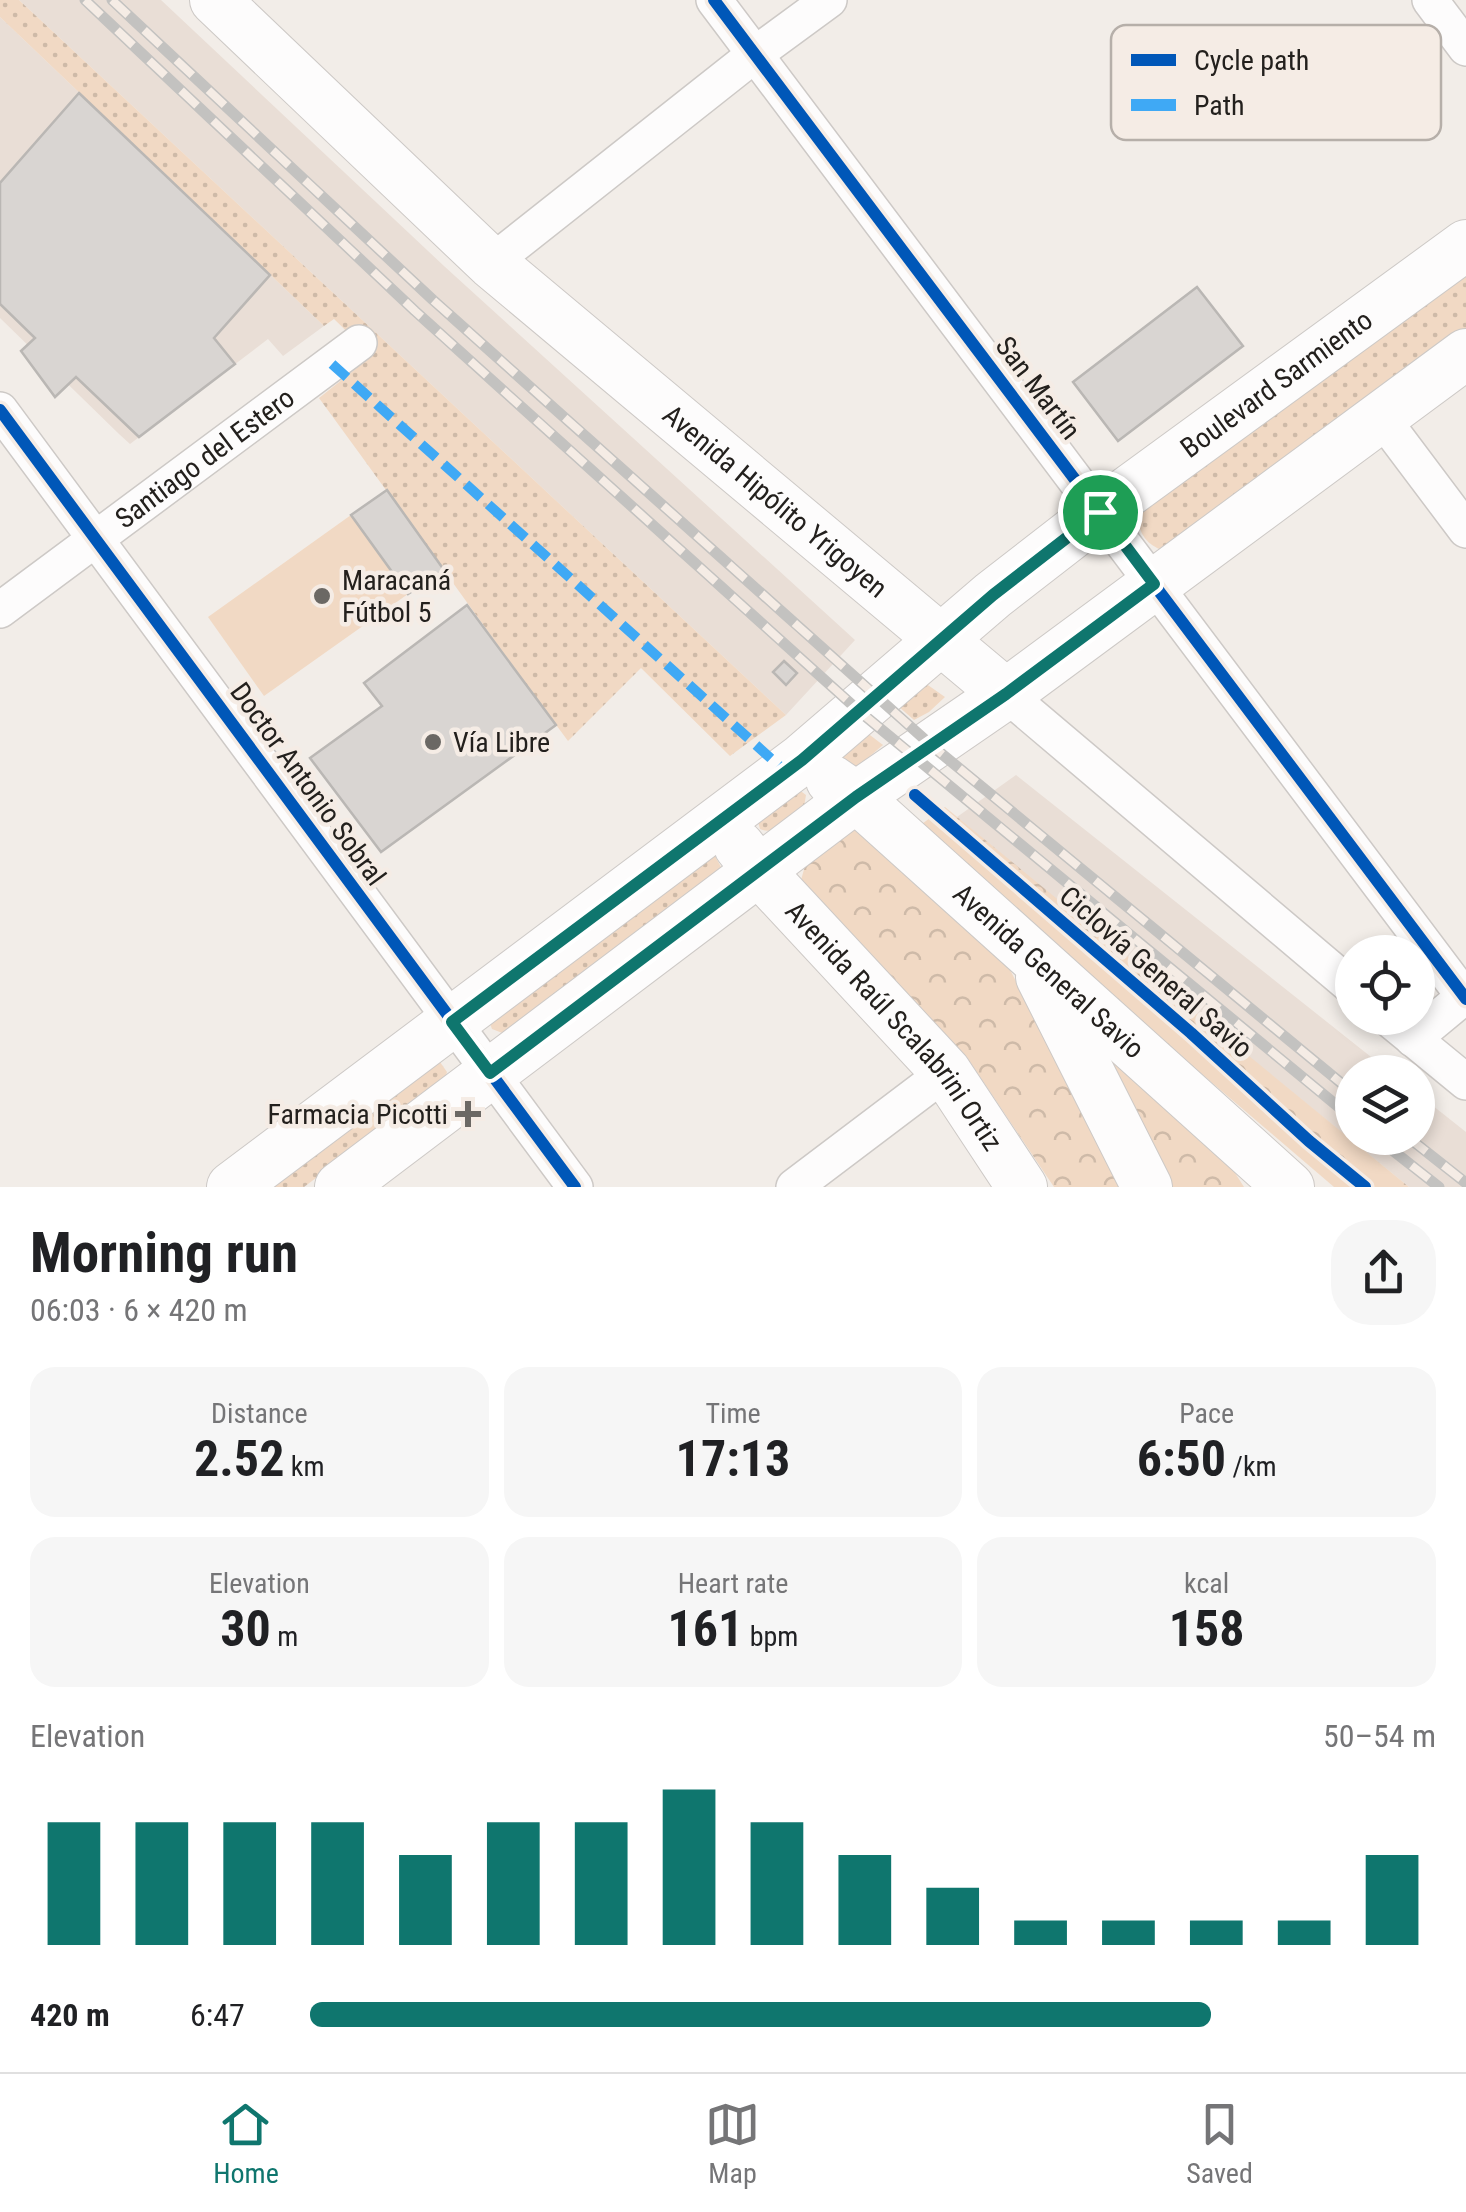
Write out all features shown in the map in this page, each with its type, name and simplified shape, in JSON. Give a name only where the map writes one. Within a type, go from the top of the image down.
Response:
[{"type":"main road","name":"Avenida Hipólito Yrigoyen","points":[[215,0],[491,263],[1006,694]]},
{"type":"main road","name":"Boulevard Sarmiento","points":[[232,1187],[802,760],[993,595],[1100,512],[1466,245]]},
{"type":"main road","points":[[340,1187],[856,797],[1006,694],[1466,354]]},
{"type":"main road","name":"Avenida General Savio","points":[[802,760],[856,797],[1283,1184]]},
{"type":"main road","name":"Avenida Raúl Scalabrini Ortiz","points":[[720,822],[760,872],[946,1072],[1022,1187]]},
{"type":"main road","points":[[1026,950],[1147,1187]]},
{"type":"street","name":"San Martín","points":[[714,0],[1465,997]]},
{"type":"street","points":[[491,263],[829,0]]},
{"type":"street","points":[[1430,0],[1466,48]]},
{"type":"street","name":"Santiago del Estero","points":[[0,610],[360,343]]},
{"type":"street","name":"Doctor Antonio Sobral","points":[[0,410],[575,1187]]},
{"type":"street","points":[[1381,417],[1466,530]]},
{"type":"street","name":"Avenida Hipólito Yrigoyen","points":[[1006,694],[1335,974]]},
{"type":"street","points":[[1435,1011],[1465,997]]},
{"type":"street","points":[[1409,1035],[1466,1082]]},
{"type":"street","points":[[794,1187],[946,1072]]},
{"type":"shaded area","points":[[19,0],[161,0],[444,266],[855,640],[786,715]]},
{"type":"shaded area","points":[[0,17],[324,326],[283,356],[268,339],[130,444],[119,434],[0,318]]},
{"type":"shaded area","points":[[1016,775],[1335,1028],[1335,1035],[1343,1035],[1369,1055],[1335,1055],[1335,1127],[1096,933],[957,817]]},
{"type":"shaded area","points":[[1435,1107],[1466,1132],[1466,1187],[1409,1187],[1370,1155],[1435,1155]]},
{"type":"green space","points":[[0,0],[19,0],[786,715],[730,756],[641,668],[568,741],[319,398],[372,356],[334,319],[324,326],[0,17]]},
{"type":"green space","points":[[1466,263],[1466,338],[1164,551],[1147,541],[1139,526],[1139,513]]},
{"type":"green space","points":[[351,515],[408,594],[264,696],[208,617]]},
{"type":"green space","points":[[925,683],[945,697],[914,720],[898,706]]},
{"type":"green space","points":[[866,732],[883,745],[849,774],[831,756]]},
{"type":"green space","points":[[798,789],[806,795],[804,807],[778,828],[760,829],[757,818]]},
{"type":"green space","points":[[945,807],[1335,1126],[1335,1155],[1370,1155],[1409,1187],[1334,1187],[915,829]]},
{"type":"green space","points":[[854,829],[1005,960],[1122,1187],[1054,1187],[966,1056],[810,900],[801,880],[805,866]]},
{"type":"green space","points":[[715,856],[720,872],[505,1034],[492,1029],[489,1021]]},
{"type":"green space","points":[[1106,1050],[1230,1165],[1244,1187],[1171,1187]]},
{"type":"green space","points":[[440,1062],[447,1072],[444,1082],[304,1187],[260,1187]]},
{"type":"building","points":[[79,93],[270,275],[214,338],[235,364],[139,437],[76,377],[55,397],[21,351],[35,338],[0,304],[0,183]]},
{"type":"building","points":[[1197,287],[1243,346],[1118,441],[1073,382]]},
{"type":"building","points":[[387,490],[444,570],[408,594],[351,515]]},
{"type":"building","name":"Vía Libre","points":[[467,605],[556,725],[381,852],[310,758],[382,706],[364,683]]},
{"type":"building","points":[[784,661],[797,673],[786,685],[773,672]]},
{"type":"railway","points":[[85,0],[415,311],[859,711],[1335,1104]]},
{"type":"railway","points":[[112,0],[433,300],[931,745],[1335,1078]]},
{"type":"railway","points":[[1399,1155],[1439,1187]]},
{"type":"railway","points":[[1431,1155],[1466,1183]]},
{"type":"marked path","points":[[332,364],[786,772]]},
{"type":"cycle path","points":[[714,0],[1466,999]]},
{"type":"cycle path","points":[[0,410],[575,1187]]},
{"type":"cycle path","name":"Ciclovía General Savio","points":[[915,795],[1365,1187]]},
{"type":"place","name":"Maracaná Fútbol 5","points":[[322,596]]},
{"type":"place","name":"Vía Libre","points":[[433,742]]},
{"type":"place","name":"Farmacia Picotti","points":[[468,1114]]},
{"type":"route","points":[[1100,512],[1154,584],[1006,694],[856,797],[490,1073],[452,1022],[802,760],[993,595],[1100,512]]}]
